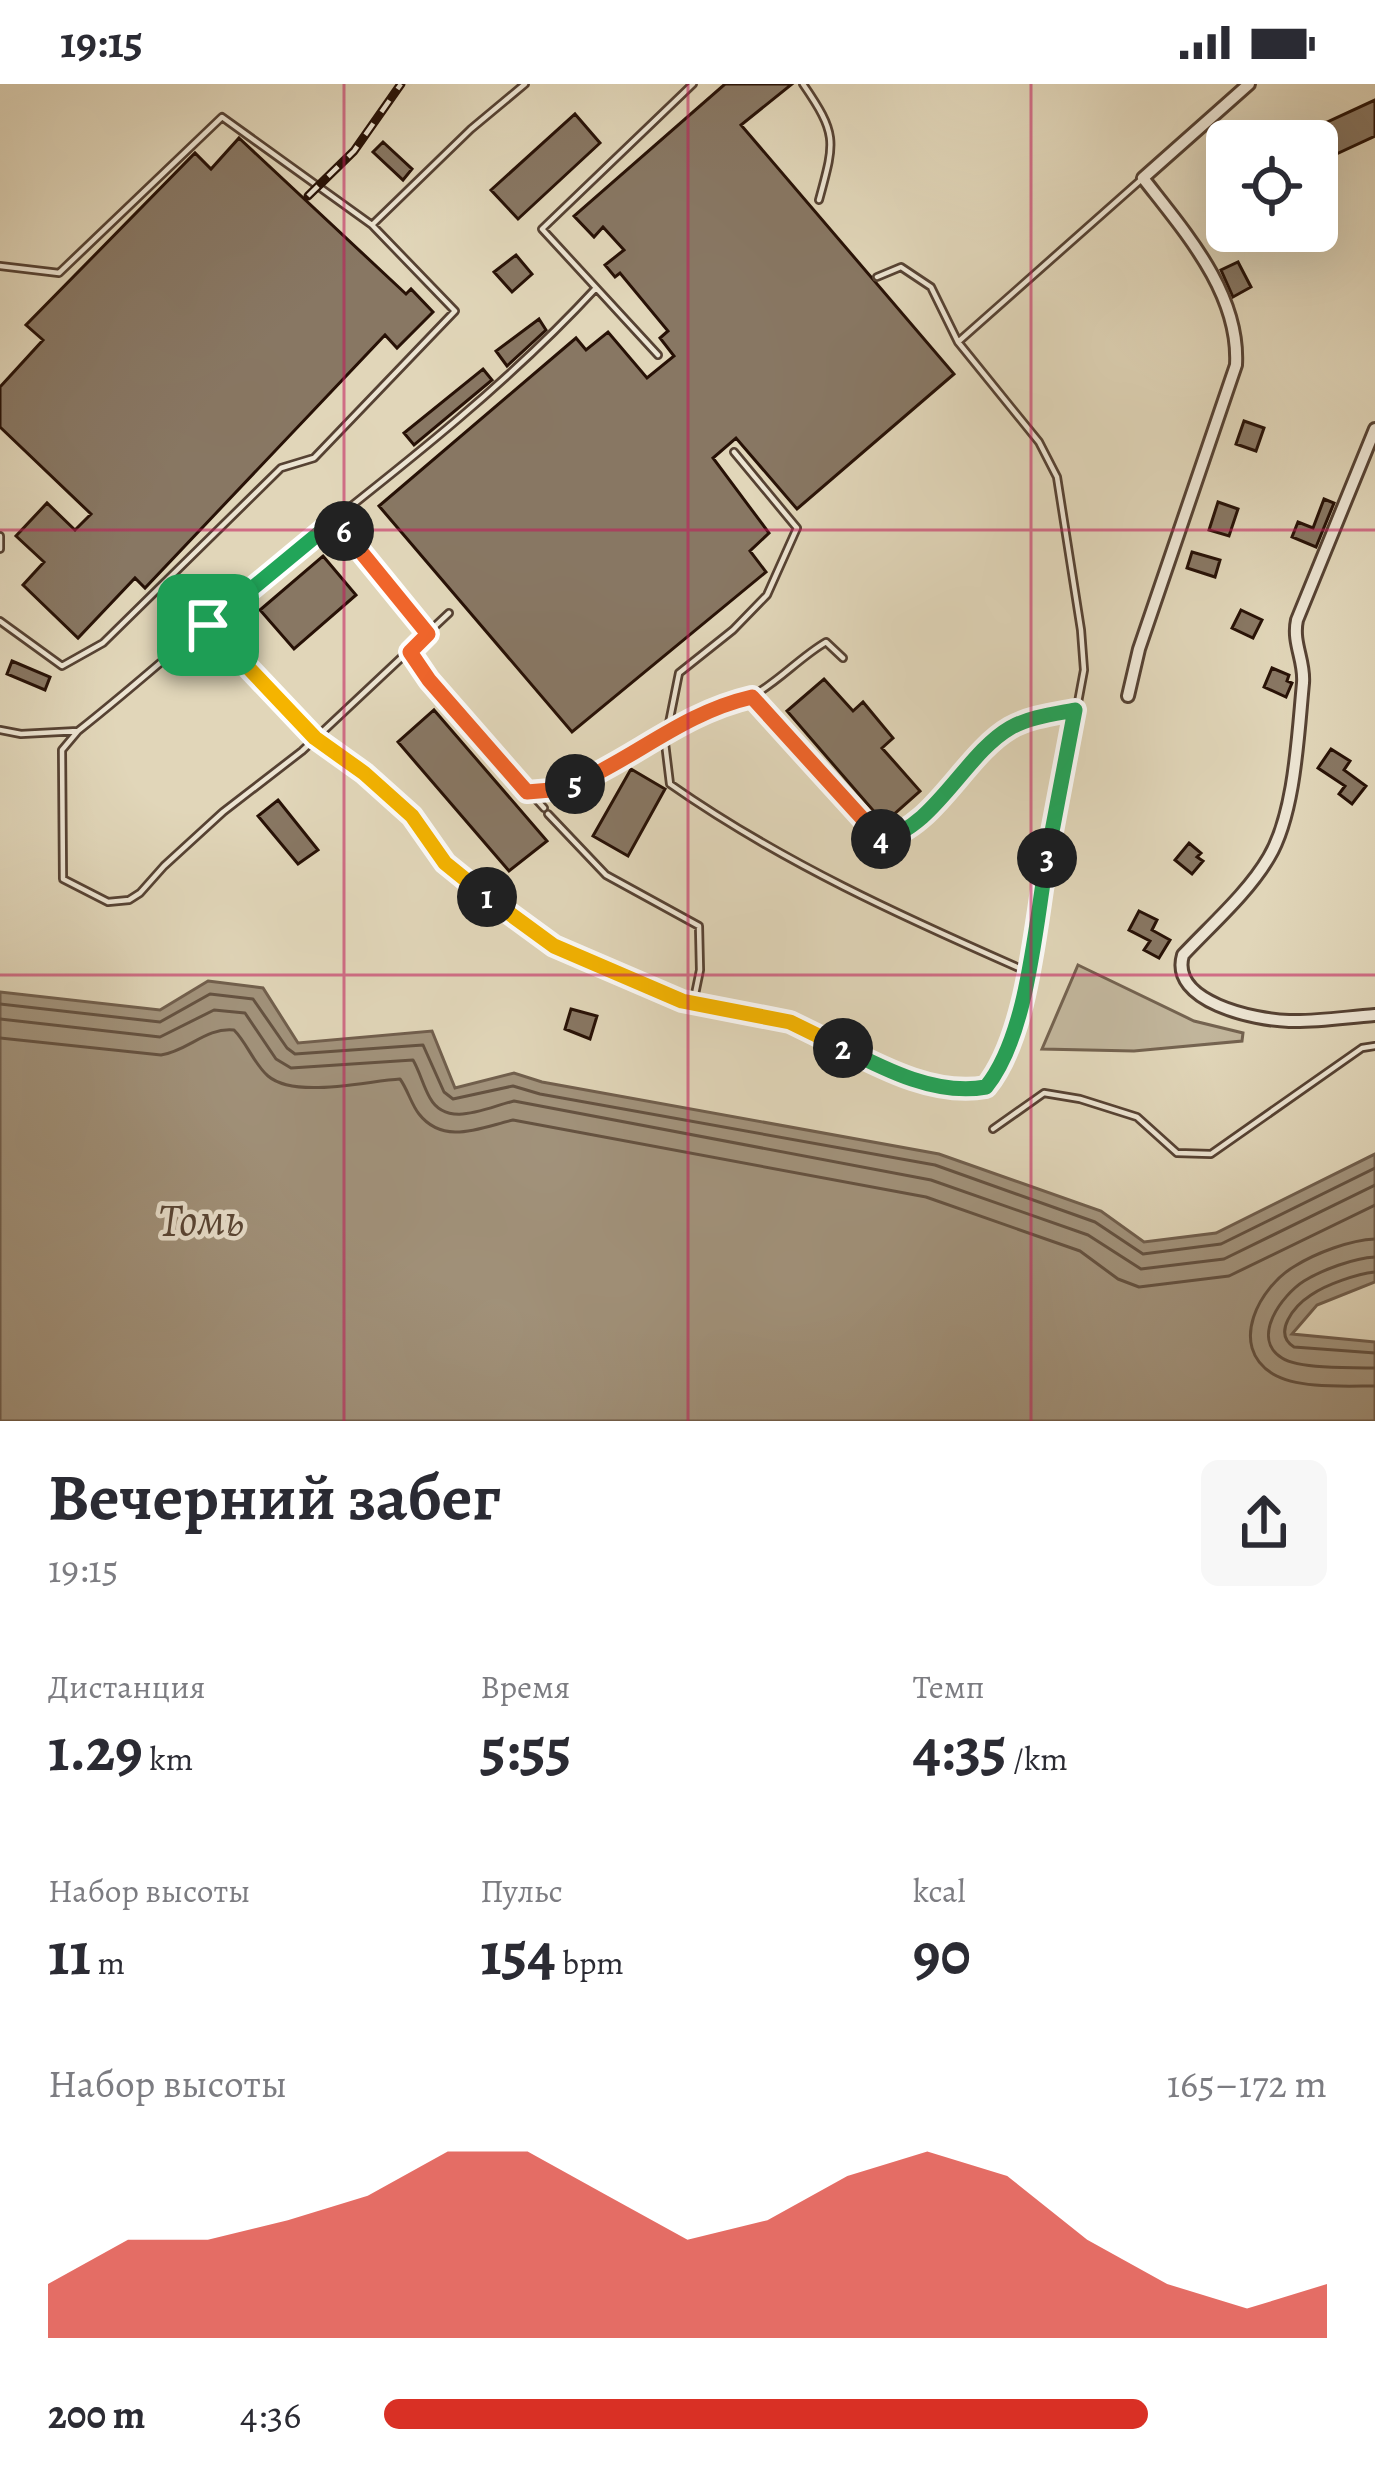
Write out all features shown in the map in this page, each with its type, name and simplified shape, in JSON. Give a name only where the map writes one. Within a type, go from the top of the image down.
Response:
[{"type":"street","points":[[1128,696],[1139,649],[1236,365],[1237,345],[1201,253],[1143,178],[1249,84]]},
{"type":"street","points":[[1375,429],[1297,620],[1295,645],[1304,676],[1288,805],[1278,836],[1269,857],[1183,956],[1180,966],[1181,978],[1194,993],[1261,1018],[1291,1021],[1375,1015]]},
{"type":"lane","points":[[372,225],[525,84]]},
{"type":"lane","points":[[658,355],[542,229],[693,84]]},
{"type":"lane","points":[[802,84],[832,132],[819,200]]},
{"type":"lane","points":[[0,266],[58,273],[222,117],[372,225],[455,311],[314,458],[281,468],[103,643],[62,666],[0,621]]},
{"type":"lane","points":[[958,342],[1143,178]]},
{"type":"lane","points":[[208,625],[315,738],[412,816],[445,863],[554,946],[693,1004],[790,1022],[915,1081],[968,1090],[986,1087],[1002,1066],[1018,1025],[1084,670],[1082,630],[1058,477],[1039,442],[958,342],[931,287],[901,267],[878,278]]},
{"type":"lane","points":[[449,614],[129,900],[108,902],[63,879],[62,750],[77,731],[403,467],[545,344],[596,288]]},
{"type":"lane","points":[[734,452],[797,528],[766,595],[733,630],[679,673],[667,733],[670,784],[733,828],[819,876],[1026,971]]},
{"type":"lane","points":[[335,520],[428,634]]},
{"type":"lane","points":[[0,536],[0,549]]},
{"type":"lane","points":[[527,792],[563,789],[609,769],[711,706],[752,697],[801,656],[826,642],[843,658]]},
{"type":"lane","points":[[410,652],[527,792],[606,875],[699,926],[700,970],[693,1004]]},
{"type":"lane","points":[[752,697],[883,840],[903,832],[1010,728],[1075,710]]},
{"type":"lane","points":[[0,730],[20,734],[77,731]]},
{"type":"lane","points":[[993,1129],[1044,1093],[1137,1117],[1177,1153],[1210,1154],[1362,1048],[1375,1046]]},
{"type":"shaded area","points":[[1078,965],[1194,1021],[1243,1033],[1242,1041],[1134,1051],[1042,1049]]},
{"type":"water","name":"Томь","points":[[208,981],[263,988],[298,1043],[432,1031],[455,1088],[514,1073],[939,1154],[1101,1211],[1144,1242],[1216,1233],[1375,1154],[1375,1282],[1317,1305],[1292,1334],[1375,1342],[1375,1421],[0,1421],[0,992],[160,1010]]},
{"type":"building","points":[[725,84],[792,84],[741,125],[954,374],[797,509],[736,438],[713,458],[769,533],[750,551],[766,572],[572,732],[379,506],[576,338],[586,350],[608,332],[647,378],[674,356],[660,338],[668,331],[620,273],[615,277],[605,265],[624,250],[603,227],[594,237],[574,216]]},
{"type":"building","points":[[1375,100],[1375,136],[1338,153],[1338,120],[1332,120]]},
{"type":"building","points":[[575,114],[600,143],[518,219],[491,190]]},
{"type":"building","points":[[239,138],[406,294],[411,289],[433,312],[397,348],[385,335],[145,588],[135,578],[78,638],[23,585],[44,562],[16,536],[47,503],[75,530],[91,514],[0,427],[0,387],[43,340],[26,325],[195,153],[211,169]]},
{"type":"building","points":[[383,142],[412,169],[403,180],[373,152]]},
{"type":"building","points":[[516,255],[532,274],[512,292],[494,272]]},
{"type":"building","points":[[1238,262],[1251,287],[1233,297],[1221,270]]},
{"type":"building","points":[[539,319],[546,330],[507,366],[496,351]]},
{"type":"building","points":[[483,369],[492,380],[414,445],[404,433]]},
{"type":"building","points":[[1244,421],[1264,428],[1256,451],[1236,444]]},
{"type":"building","points":[[1324,499],[1334,503],[1316,547],[1292,537],[1298,522],[1313,528]]},
{"type":"building","points":[[1218,502],[1238,509],[1229,536],[1209,530]]},
{"type":"building","points":[[1192,552],[1220,560],[1215,577],[1187,568]]},
{"type":"building","points":[[323,556],[356,595],[294,649],[260,610]]},
{"type":"building","points":[[1241,610],[1262,620],[1253,638],[1232,628]]},
{"type":"building","points":[[12,661],[50,677],[45,690],[7,674]]},
{"type":"building","points":[[1272,668],[1289,675],[1287,681],[1292,683],[1286,697],[1264,687]]},
{"type":"building","points":[[824,679],[853,711],[863,702],[893,738],[882,748],[920,791],[884,823],[787,711]]},
{"type":"building","points":[[434,710],[547,841],[509,871],[398,742]]},
{"type":"building","points":[[1331,749],[1350,761],[1344,770],[1366,786],[1352,804],[1339,794],[1345,786],[1318,768]]},
{"type":"building","points":[[631,769],[665,789],[628,856],[593,836]]},
{"type":"building","points":[[278,800],[318,850],[298,864],[258,816]]},
{"type":"building","points":[[1189,843],[1203,861],[1192,874],[1175,860]]},
{"type":"building","points":[[1139,911],[1157,920],[1152,930],[1170,940],[1159,958],[1144,950],[1150,941],[1129,930]]},
{"type":"building","points":[[571,1009],[597,1016],[590,1039],[565,1029]]},
{"type":"railway","points":[[308,196],[354,151],[401,84]]},
{"type":"route","points":[[335,520],[428,634],[410,652],[429,680],[527,792],[563,789],[609,769],[711,706],[752,697],[883,840],[903,832],[1010,728],[1075,710],[1018,1025],[1002,1066],[986,1087],[968,1090],[915,1081],[790,1022],[682,1001],[554,946],[445,863],[412,816],[315,738],[208,625],[335,520]]}]
